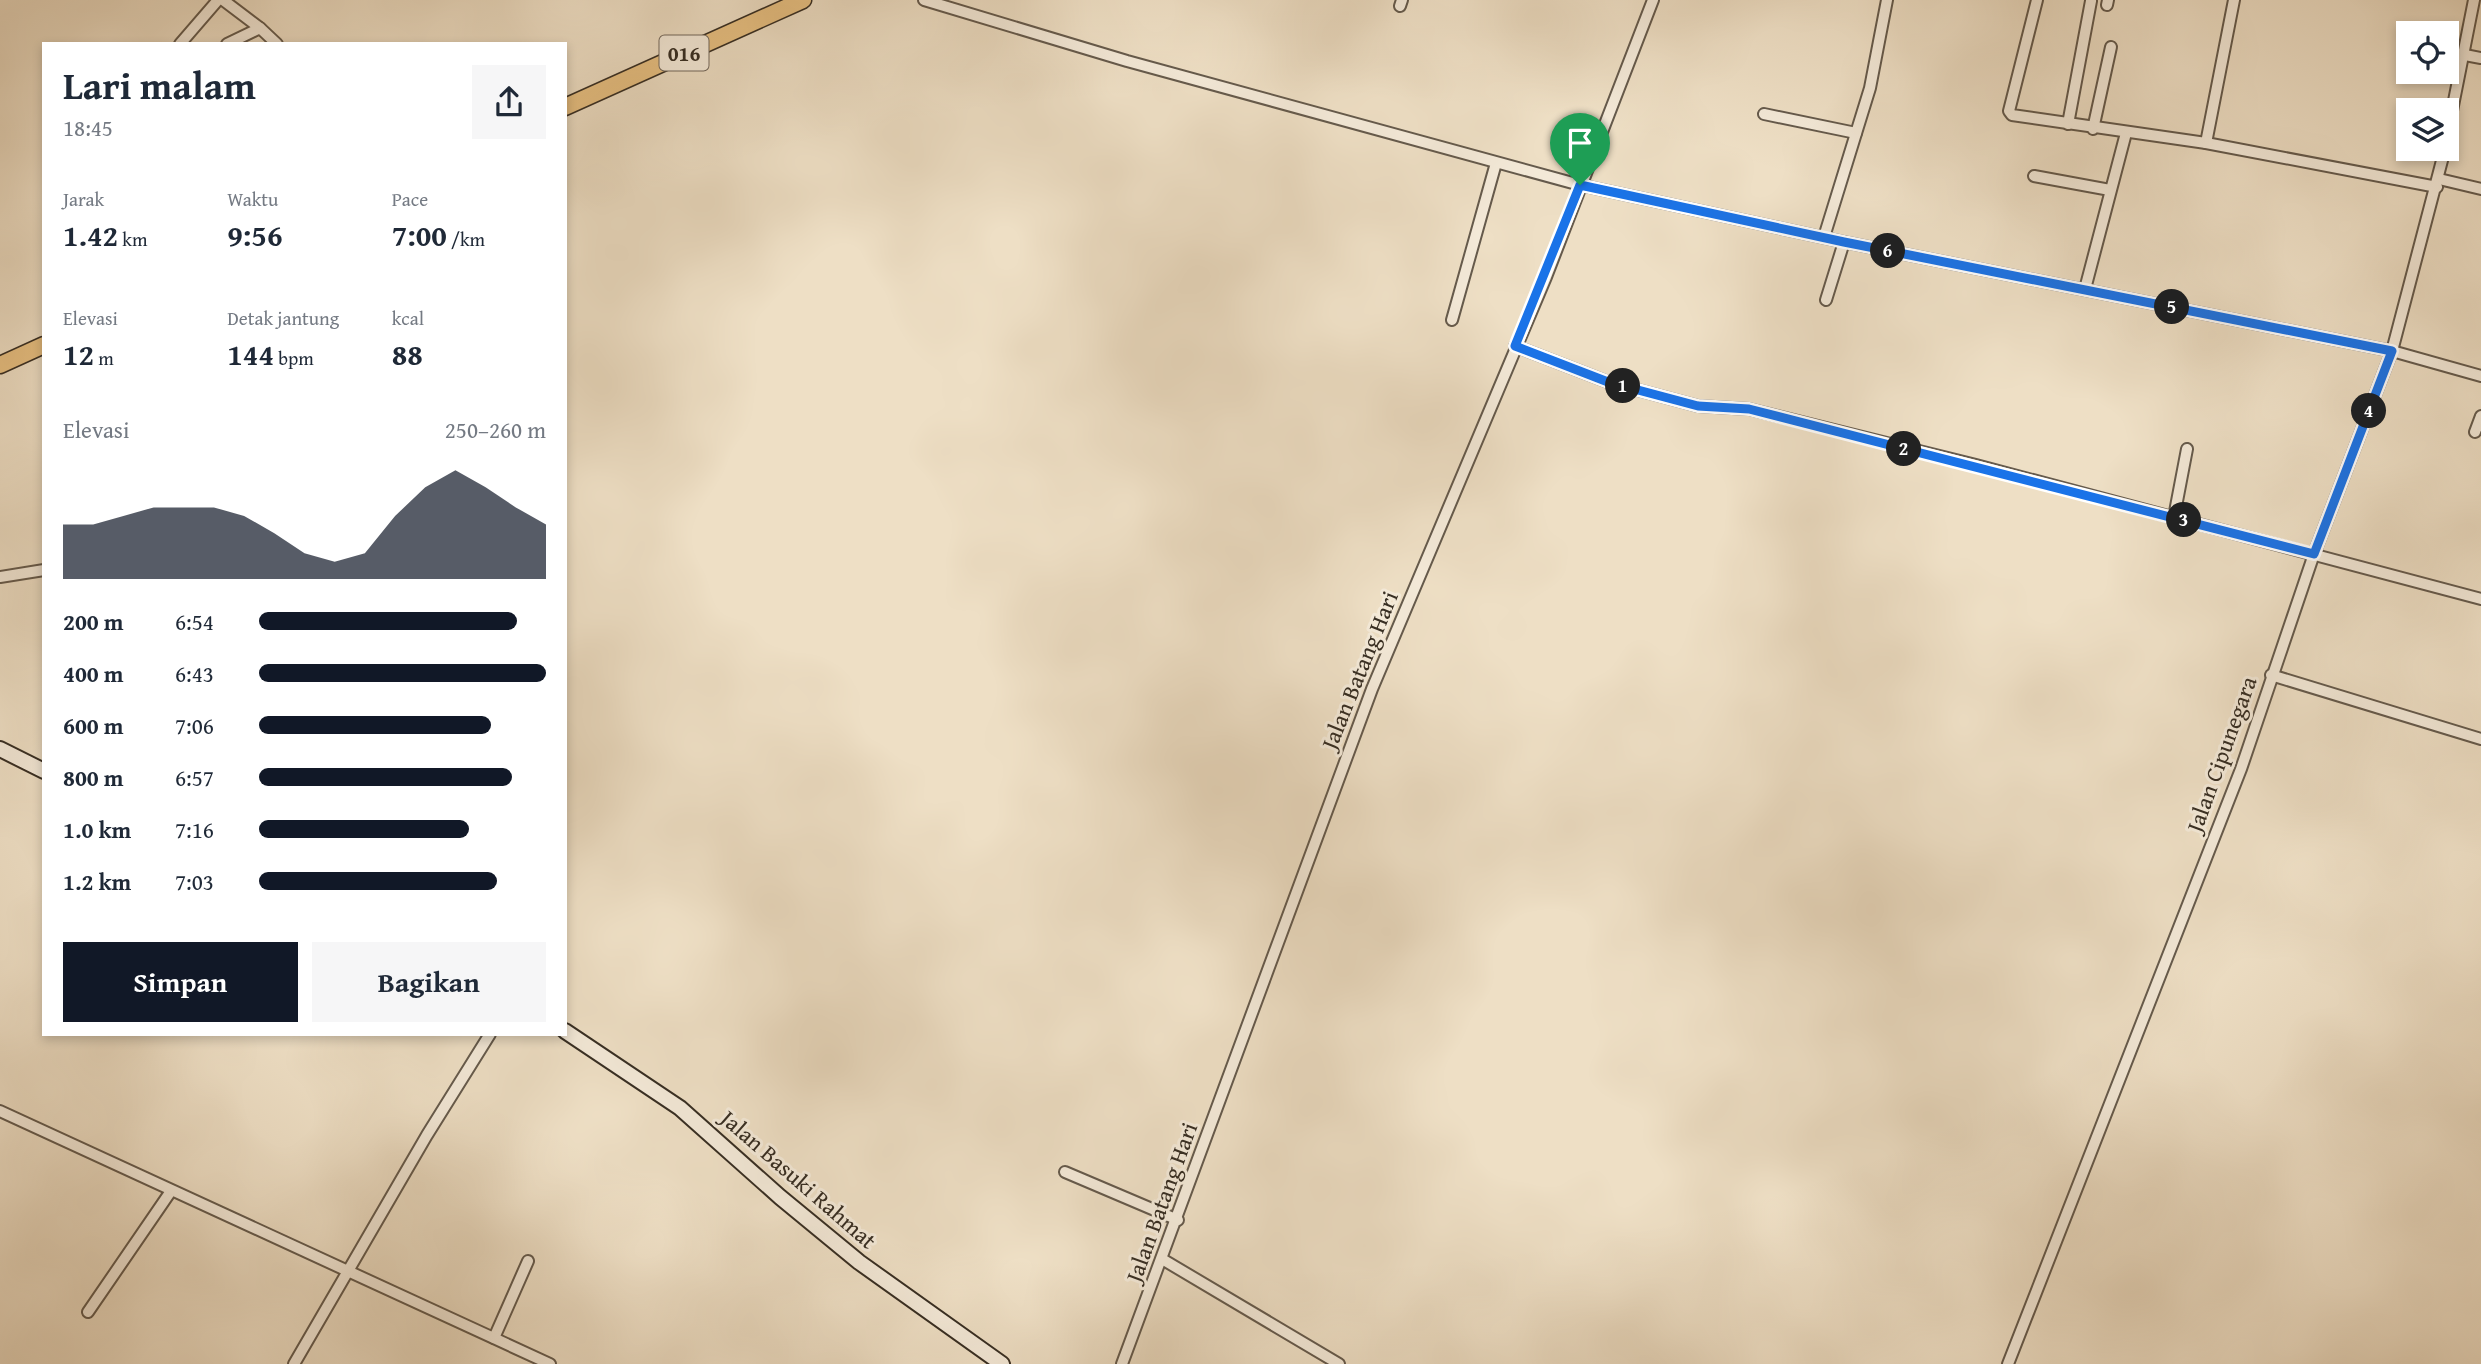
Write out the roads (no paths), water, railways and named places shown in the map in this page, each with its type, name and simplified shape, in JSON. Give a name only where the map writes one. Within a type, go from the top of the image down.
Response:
[{"type":"main road","name":"016","points":[[567,106],[803,0]]},
{"type":"main road","points":[[0,365],[42,346]]},
{"type":"main road","points":[[0,750],[42,770]]},
{"type":"main road","name":"Jalan Basuki Rahmat","points":[[567,1032],[694,1119],[780,1197],[859,1262],[1002,1364]]},
{"type":"street","points":[[182,42],[218,0]]},
{"type":"street","points":[[223,0],[275,42]]},
{"type":"street","points":[[924,0],[1127,61],[1580,185],[1844,242],[2392,351],[2481,376]]},
{"type":"street","name":"Jalan Batang Hari","points":[[1122,1364],[1178,1220],[1372,689],[1515,346],[1653,0]]},
{"type":"street","points":[[1824,237],[1870,88],[1887,0]]},
{"type":"street","points":[[2037,0],[2009,111],[2012,115],[2206,143],[2481,189]]},
{"type":"street","points":[[2206,143],[2234,0]]},
{"type":"street","points":[[2456,98],[2474,0]]},
{"type":"street","points":[[2068,124],[2091,1]]},
{"type":"street","points":[[231,42],[260,29]]},
{"type":"street","points":[[2094,128],[2112,47]]},
{"type":"street","points":[[2465,55],[2481,58]]},
{"type":"street","points":[[1765,114],[1856,133]]},
{"type":"street","points":[[2085,289],[2126,133]]},
{"type":"street","name":"Jalan Cipunegara","points":[[2008,1364],[2241,769],[2314,554],[2392,351],[2443,161]]},
{"type":"street","points":[[1452,320],[1496,163]]},
{"type":"street","points":[[2034,176],[2110,190]]},
{"type":"street","points":[[1826,300],[1844,242]]},
{"type":"street","points":[[1515,346],[1608,382],[1698,406],[1749,409],[2174,517],[2481,599]]},
{"type":"street","points":[[2475,432],[2481,416]]},
{"type":"street","points":[[2174,517],[2186,449]]},
{"type":"street","points":[[0,577],[42,570]]},
{"type":"street","points":[[2271,675],[2481,739]]},
{"type":"street","points":[[294,1364],[346,1272],[490,1036]]},
{"type":"street","points":[[0,1111],[550,1364]]},
{"type":"street","points":[[1065,1172],[1178,1220]]},
{"type":"street","points":[[88,1312],[171,1191]]},
{"type":"street","points":[[1162,1259],[1339,1364]]},
{"type":"street","points":[[494,1338],[528,1261]]}]
